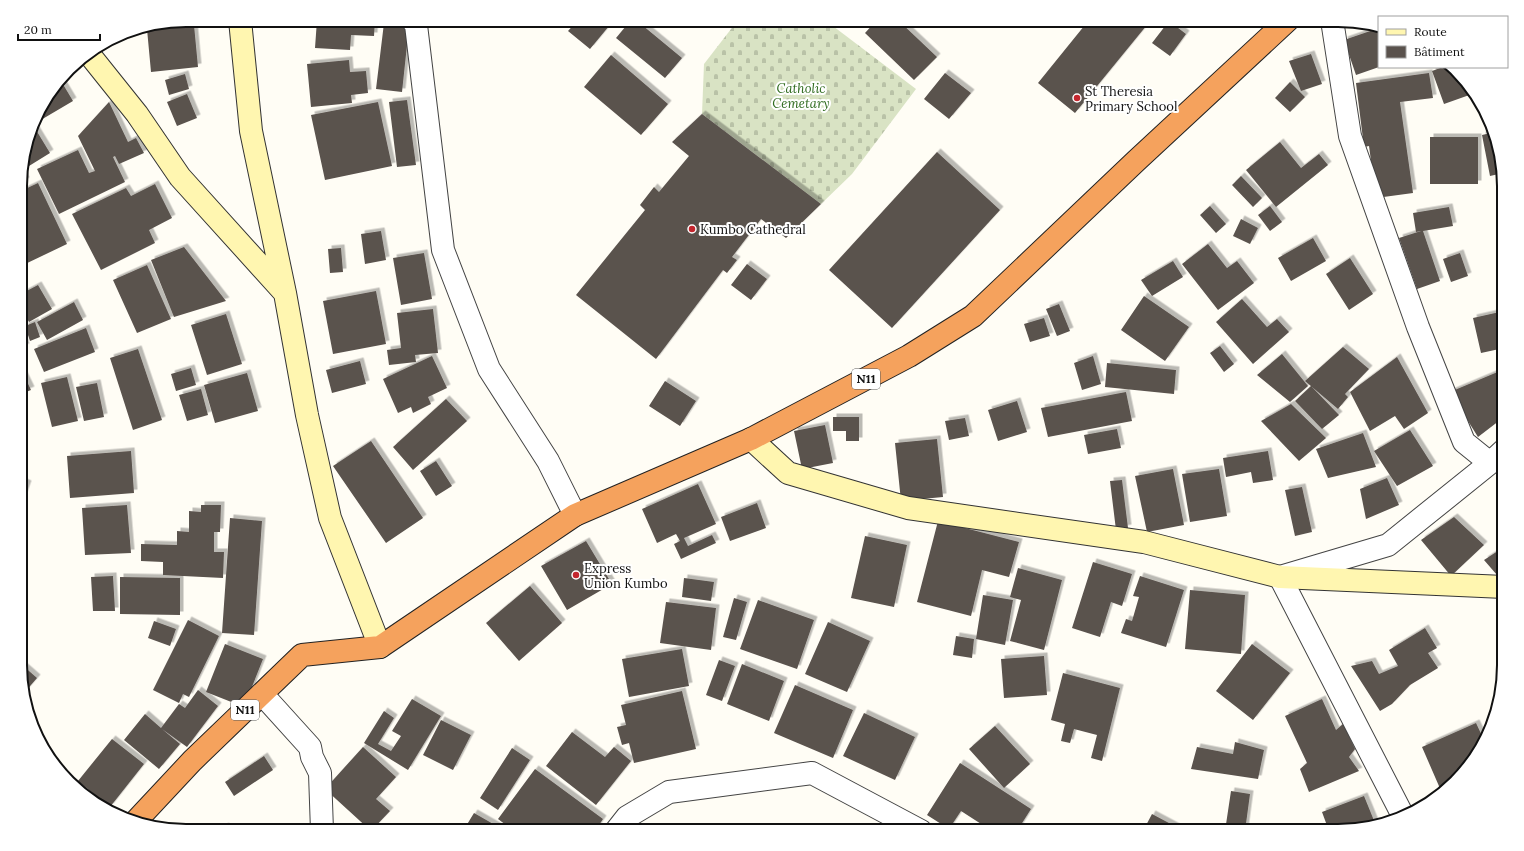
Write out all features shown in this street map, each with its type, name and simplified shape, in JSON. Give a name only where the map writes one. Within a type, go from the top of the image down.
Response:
[{"type":"highway","name":"N11","points":[[139,817],[192,761],[302,655],[380,647],[576,515],[751,439],[908,356],[973,316],[1136,161],[1280,27]]},
{"type":"street","points":[[241,27],[251,131],[285,293],[307,415],[330,518],[380,647]]},
{"type":"street","points":[[416,27],[443,250],[489,369],[548,460],[576,515]]},
{"type":"street","points":[[1280,577],[1388,546],[1497,456],[1464,442],[1416,320],[1350,136],[1333,27]]},
{"type":"street","points":[[92,58],[137,114],[180,177],[285,293]]},
{"type":"street","points":[[751,439],[788,473],[908,508],[1144,542],[1280,577],[1497,587]]},
{"type":"street","points":[[1280,577],[1401,811]]},
{"type":"street","points":[[262,694],[310,747],[312,757],[320,773],[322,824]]},
{"type":"street","points":[[622,824],[627,817],[669,792],[812,773],[908,824]]},
{"type":"green space","name":"Catholic Cemetary","points":[[733,27],[834,27],[916,89],[852,174],[821,204],[702,114],[704,64]]},
{"type":"building","points":[[176,27],[194,27],[198,67],[151,72],[147,32]]},
{"type":"building","points":[[316,27],[375,27],[374,36],[351,35],[350,50],[315,48]]},
{"type":"building","points":[[384,27],[409,27],[402,92],[376,89]]},
{"type":"building","points":[[572,27],[608,27],[590,49],[568,31]]},
{"type":"building","points":[[625,27],[644,27],[682,58],[665,78],[616,38]]},
{"type":"building","points":[[871,27],[905,27],[937,57],[914,80],[865,33]]},
{"type":"building","points":[[1083,27],[1145,27],[1075,113],[1038,83]]},
{"type":"building","points":[[1164,27],[1177,27],[1186,34],[1170,56],[1152,43]]},
{"type":"building","points":[[1372,31],[1378,32],[1378,67],[1356,75],[1344,40]]},
{"type":"building","points":[[1311,54],[1322,84],[1301,91],[1289,61]]},
{"type":"building","points":[[611,55],[668,104],[641,135],[584,87]]},
{"type":"building","points":[[349,60],[350,72],[366,71],[368,93],[351,95],[352,103],[311,107],[307,64]]},
{"type":"building","points":[[1444,68],[1468,95],[1444,104],[1432,71]]},
{"type":"building","points":[[945,73],[971,93],[949,119],[924,99]]},
{"type":"building","points":[[1429,73],[1433,98],[1400,102],[1413,193],[1376,198],[1369,146],[1364,147],[1356,83]]},
{"type":"building","points":[[185,74],[189,89],[169,95],[165,80]]},
{"type":"building","points":[[1290,82],[1305,97],[1290,112],[1275,98]]},
{"type":"building","points":[[63,85],[73,101],[41,120],[48,107]]},
{"type":"building","points":[[187,94],[197,118],[177,126],[167,102]]},
{"type":"building","points":[[407,100],[416,165],[397,167],[389,102]]},
{"type":"building","points":[[109,102],[128,142],[136,138],[144,153],[119,164],[115,156],[113,157],[125,182],[59,214],[37,169],[78,150],[89,173],[95,171],[78,136]]},
{"type":"building","points":[[378,102],[392,166],[325,180],[311,115]]},
{"type":"building","name":"Kumbo Cathedral","points":[[702,114],[821,204],[786,238],[761,219],[732,257],[737,260],[727,273],[723,270],[656,359],[576,295],[645,210],[640,205],[654,187],[659,192],[689,156],[672,142]]},
{"type":"building","points":[[37,131],[50,153],[29,166],[32,145]]},
{"type":"building","points":[[1488,134],[1489,135],[1497,174],[1490,176],[1482,135]]},
{"type":"building","points":[[1430,137],[1478,137],[1478,184],[1430,184]]},
{"type":"building","points":[[1280,142],[1301,168],[1319,154],[1328,165],[1276,207],[1246,170]]},
{"type":"building","points":[[937,152],[1000,210],[892,328],[829,270]]},
{"type":"building","points":[[1241,176],[1262,198],[1253,207],[1232,185]]},
{"type":"building","points":[[38,183],[67,244],[27,263],[27,188]]},
{"type":"building","points":[[155,184],[172,218],[149,230],[155,243],[101,270],[72,214],[126,188],[131,196]]},
{"type":"building","points":[[1210,206],[1226,224],[1216,233],[1200,215]]},
{"type":"building","points":[[1270,206],[1282,222],[1270,231],[1258,215]]},
{"type":"building","points":[[1449,207],[1453,226],[1423,231],[1440,281],[1417,289],[1399,238],[1421,231],[1416,232],[1413,213]]},
{"type":"building","points":[[1241,219],[1258,228],[1250,244],[1233,236]]},
{"type":"building","points":[[381,231],[386,260],[365,264],[361,234]]},
{"type":"building","points":[[1313,238],[1326,261],[1291,281],[1278,258]]},
{"type":"building","points":[[1208,244],[1227,268],[1237,261],[1254,283],[1218,310],[1182,264]]},
{"type":"building","points":[[184,247],[226,301],[174,317],[151,260]]},
{"type":"building","points":[[341,248],[343,272],[330,273],[328,249]]},
{"type":"building","points":[[424,253],[432,299],[401,305],[393,258]]},
{"type":"building","points":[[1460,253],[1468,276],[1451,282],[1443,259]]},
{"type":"building","points":[[1350,258],[1373,294],[1349,310],[1326,274]]},
{"type":"building","points":[[1173,261],[1183,277],[1152,296],[1141,280]]},
{"type":"building","points":[[747,264],[767,279],[751,300],[731,285]]},
{"type":"building","points":[[147,265],[171,319],[137,333],[113,280]]},
{"type":"building","points":[[38,285],[52,309],[29,322],[27,319],[27,291]]},
{"type":"building","points":[[376,291],[386,344],[333,354],[323,301]]},
{"type":"building","points":[[1144,296],[1189,327],[1165,361],[1121,330]]},
{"type":"building","points":[[1242,299],[1267,327],[1277,319],[1289,332],[1253,364],[1216,322]]},
{"type":"building","points":[[74,302],[83,320],[47,340],[37,322]]},
{"type":"building","points":[[1059,304],[1070,331],[1057,336],[1046,309]]},
{"type":"building","points":[[433,309],[438,353],[415,355],[416,362],[389,365],[387,350],[401,348],[397,313]]},
{"type":"building","points":[[1497,313],[1497,350],[1481,353],[1473,318]]},
{"type":"building","points":[[226,314],[242,364],[207,375],[191,325]]},
{"type":"building","points":[[1044,318],[1050,336],[1030,342],[1024,324]]},
{"type":"building","points":[[35,322],[40,337],[30,341],[27,332],[27,325]]},
{"type":"building","points":[[86,328],[95,352],[44,372],[34,349]]},
{"type":"building","points":[[1220,346],[1234,364],[1224,372],[1210,353]]},
{"type":"building","points":[[1343,347],[1369,369],[1345,394],[1348,397],[1338,409],[1305,381]]},
{"type":"building","points":[[138,349],[162,420],[133,430],[110,358]]},
{"type":"building","points":[[1282,354],[1308,386],[1290,402],[1257,375]]},
{"type":"building","points":[[432,356],[447,388],[428,397],[431,404],[413,413],[411,407],[398,413],[383,379]]},
{"type":"building","points":[[1093,356],[1101,384],[1082,390],[1074,363]]},
{"type":"building","points":[[1397,357],[1428,413],[1404,429],[1395,416],[1370,431],[1350,392]]},
{"type":"building","points":[[360,361],[366,384],[332,393],[326,370]]},
{"type":"building","points":[[1107,363],[1176,370],[1174,394],[1105,387]]},
{"type":"building","points":[[191,368],[196,385],[176,391],[171,374]]},
{"type":"building","points":[[1497,372],[1497,422],[1478,437],[1450,392]]},
{"type":"building","points":[[247,373],[258,411],[215,423],[204,385]]},
{"type":"building","points":[[67,377],[78,421],[52,427],[41,383]]},
{"type":"building","points":[[665,381],[696,401],[680,426],[649,406]]},
{"type":"building","points":[[27,382],[31,390],[27,392]]},
{"type":"building","points":[[97,383],[104,417],[84,421],[76,387]]},
{"type":"building","points":[[1311,386],[1339,415],[1322,429],[1295,401]]},
{"type":"building","points":[[201,389],[208,415],[187,421],[179,395]]},
{"type":"building","points":[[1126,392],[1132,421],[1048,437],[1041,408]]},
{"type":"building","points":[[446,399],[467,421],[413,470],[393,447]]},
{"type":"building","points":[[1017,401],[1027,432],[998,441],[988,410]]},
{"type":"building","points":[[1291,404],[1326,438],[1299,461],[1261,421]]},
{"type":"building","points":[[833,417],[859,417],[859,441],[846,441],[846,431],[833,431]]},
{"type":"building","points":[[965,418],[969,436],[949,440],[945,421]]},
{"type":"building","points":[[825,425],[833,463],[802,469],[794,431]]},
{"type":"building","points":[[1117,429],[1121,448],[1088,454],[1084,435]]},
{"type":"building","points":[[1410,430],[1433,466],[1397,486],[1374,451]]},
{"type":"building","points":[[1363,433],[1376,467],[1328,478],[1316,449]]},
{"type":"building","points":[[937,439],[943,497],[901,501],[895,443]]},
{"type":"building","points":[[371,441],[423,518],[386,543],[333,466]]},
{"type":"building","points":[[131,451],[134,493],[70,498],[67,456]]},
{"type":"building","points":[[1268,451],[1273,480],[1253,483],[1251,472],[1226,477],[1223,458]]},
{"type":"building","points":[[436,461],[452,486],[436,496],[420,471]]},
{"type":"building","points":[[1173,469],[1184,525],[1147,532],[1135,476]]},
{"type":"building","points":[[1219,469],[1227,516],[1190,522],[1182,474]]},
{"type":"building","points":[[1387,478],[1399,505],[1366,519],[1360,489]]},
{"type":"building","points":[[1122,480],[1128,528],[1116,530],[1110,481]]},
{"type":"building","points":[[698,484],[716,524],[684,538],[688,546],[712,535],[716,543],[681,559],[674,544],[680,541],[676,534],[657,543],[642,509]]},
{"type":"building","points":[[1302,487],[1312,532],[1295,536],[1285,490]]},
{"type":"building","points":[[757,503],[766,528],[730,541],[721,517]]},
{"type":"building","points":[[127,505],[131,553],[85,555],[82,508]]},
{"type":"building","points":[[201,505],[221,505],[220,532],[214,532],[214,552],[224,552],[223,578],[163,575],[163,562],[141,561],[141,544],[177,545],[177,531],[189,532],[189,511],[201,512]]},
{"type":"building","points":[[1454,517],[1484,545],[1451,576],[1421,540]]},
{"type":"building","points":[[230,518],[262,521],[254,635],[222,633]]},
{"type":"building","points":[[938,521],[1019,542],[1009,577],[982,570],[971,616],[917,602]]},
{"type":"building","points":[[865,536],[907,545],[894,607],[851,598]]},
{"type":"building","name":"Express Union Kumbo","points":[[586,541],[612,584],[567,610],[541,566]]},
{"type":"building","points":[[1497,552],[1497,575],[1484,560]]},
{"type":"building","points":[[1093,562],[1132,574],[1122,606],[1111,602],[1100,637],[1072,628]]},
{"type":"building","points":[[1018,568],[1062,580],[1044,650],[1010,641],[1021,600],[1010,597]]},
{"type":"building","points":[[113,576],[115,611],[93,611],[91,577]]},
{"type":"building","points":[[1140,576],[1184,590],[1166,647],[1121,633],[1126,619],[1132,621],[1139,597],[1133,596]]},
{"type":"building","points":[[120,577],[180,578],[180,615],[120,614]]},
{"type":"building","points":[[684,578],[714,582],[711,601],[682,597]]},
{"type":"building","points":[[530,586],[562,623],[519,661],[486,623]]},
{"type":"building","points":[[1190,590],[1245,595],[1241,654],[1185,649]]},
{"type":"building","points":[[983,595],[1013,600],[1005,645],[976,639]]},
{"type":"building","points":[[734,598],[747,602],[736,640],[723,637]]},
{"type":"building","points":[[758,600],[814,620],[797,669],[740,649]]},
{"type":"building","points":[[666,602],[716,608],[711,650],[660,643]]},
{"type":"building","points":[[188,620],[219,636],[189,697],[183,694],[179,703],[153,690]]},
{"type":"building","points":[[154,621],[176,629],[170,646],[148,638]]},
{"type":"building","points":[[828,622],[870,641],[847,692],[805,674]]},
{"type":"building","points":[[1425,628],[1437,648],[1428,653],[1438,668],[1410,685],[1392,704],[1380,711],[1351,666],[1372,661],[1379,674],[1398,666],[1389,650]]},
{"type":"building","points":[[956,636],[974,639],[972,658],[953,655]]},
{"type":"building","points":[[225,644],[263,659],[244,707],[206,692]]},
{"type":"building","points":[[1252,644],[1290,673],[1253,720],[1216,691]]},
{"type":"building","points":[[682,649],[689,686],[629,697],[622,659]]},
{"type":"building","points":[[1044,656],[1047,695],[1004,698],[1001,659]]},
{"type":"building","points":[[719,660],[735,666],[722,701],[706,695]]},
{"type":"building","points":[[742,664],[784,681],[769,721],[727,704]]},
{"type":"building","points":[[27,669],[37,678],[29,688]]},
{"type":"building","points":[[1063,673],[1120,688],[1102,761],[1091,758],[1097,735],[1074,729],[1070,743],[1061,741],[1065,724],[1051,720]]},
{"type":"building","points":[[795,685],[853,710],[833,758],[774,733]]},
{"type":"building","points":[[198,690],[218,706],[187,747],[162,729],[180,744],[159,769],[124,740],[145,714],[161,728],[179,704],[185,708]]},
{"type":"building","points":[[682,691],[696,749],[634,763],[629,743],[622,745],[617,727],[626,725],[621,705]]},
{"type":"building","points":[[412,699],[441,716],[408,770],[364,743],[384,711],[394,718],[378,744],[391,751],[401,736],[392,731]]},
{"type":"building","points":[[1322,699],[1336,730],[1343,724],[1355,749],[1349,757],[1359,771],[1309,792],[1300,769],[1307,763],[1285,716]]},
{"type":"building","points":[[864,713],[915,737],[895,780],[843,756]]},
{"type":"building","points":[[441,720],[471,735],[453,770],[423,755]]},
{"type":"building","points":[[1476,723],[1481,734],[1464,762],[1439,787],[1422,747]]},
{"type":"building","points":[[995,726],[1030,764],[1004,788],[969,749]]},
{"type":"building","points":[[572,732],[605,757],[614,747],[631,761],[596,805],[546,766]]},
{"type":"building","points":[[112,739],[144,764],[111,805],[78,781]]},
{"type":"building","points":[[1235,742],[1264,750],[1258,779],[1191,769],[1197,747],[1233,754]]},
{"type":"building","points":[[363,747],[396,777],[376,799],[390,811],[378,824],[363,824],[325,789]]},
{"type":"building","points":[[512,748],[530,760],[498,810],[480,798]]},
{"type":"building","points":[[264,756],[273,770],[234,796],[225,782]]},
{"type":"building","points":[[960,763],[1031,809],[1021,824],[981,824],[961,811],[952,824],[941,824],[927,815]]},
{"type":"building","points":[[535,769],[603,819],[600,824],[505,824],[498,819]]},
{"type":"building","points":[[1231,791],[1250,794],[1246,824],[1226,824]]},
{"type":"building","points":[[1364,796],[1374,820],[1348,824],[1326,824],[1322,812]]},
{"type":"building","points":[[474,813],[493,824],[467,824]]},
{"type":"building","points":[[1152,814],[1171,824],[1147,824]]},
{"type":"place","name":"St Theresia Primary School","points":[[1077,98]]},
{"type":"place","name":"Kumbo Cathedral","points":[[692,229]]},
{"type":"place","name":"Express Union Kumbo","points":[[576,575]]}]
